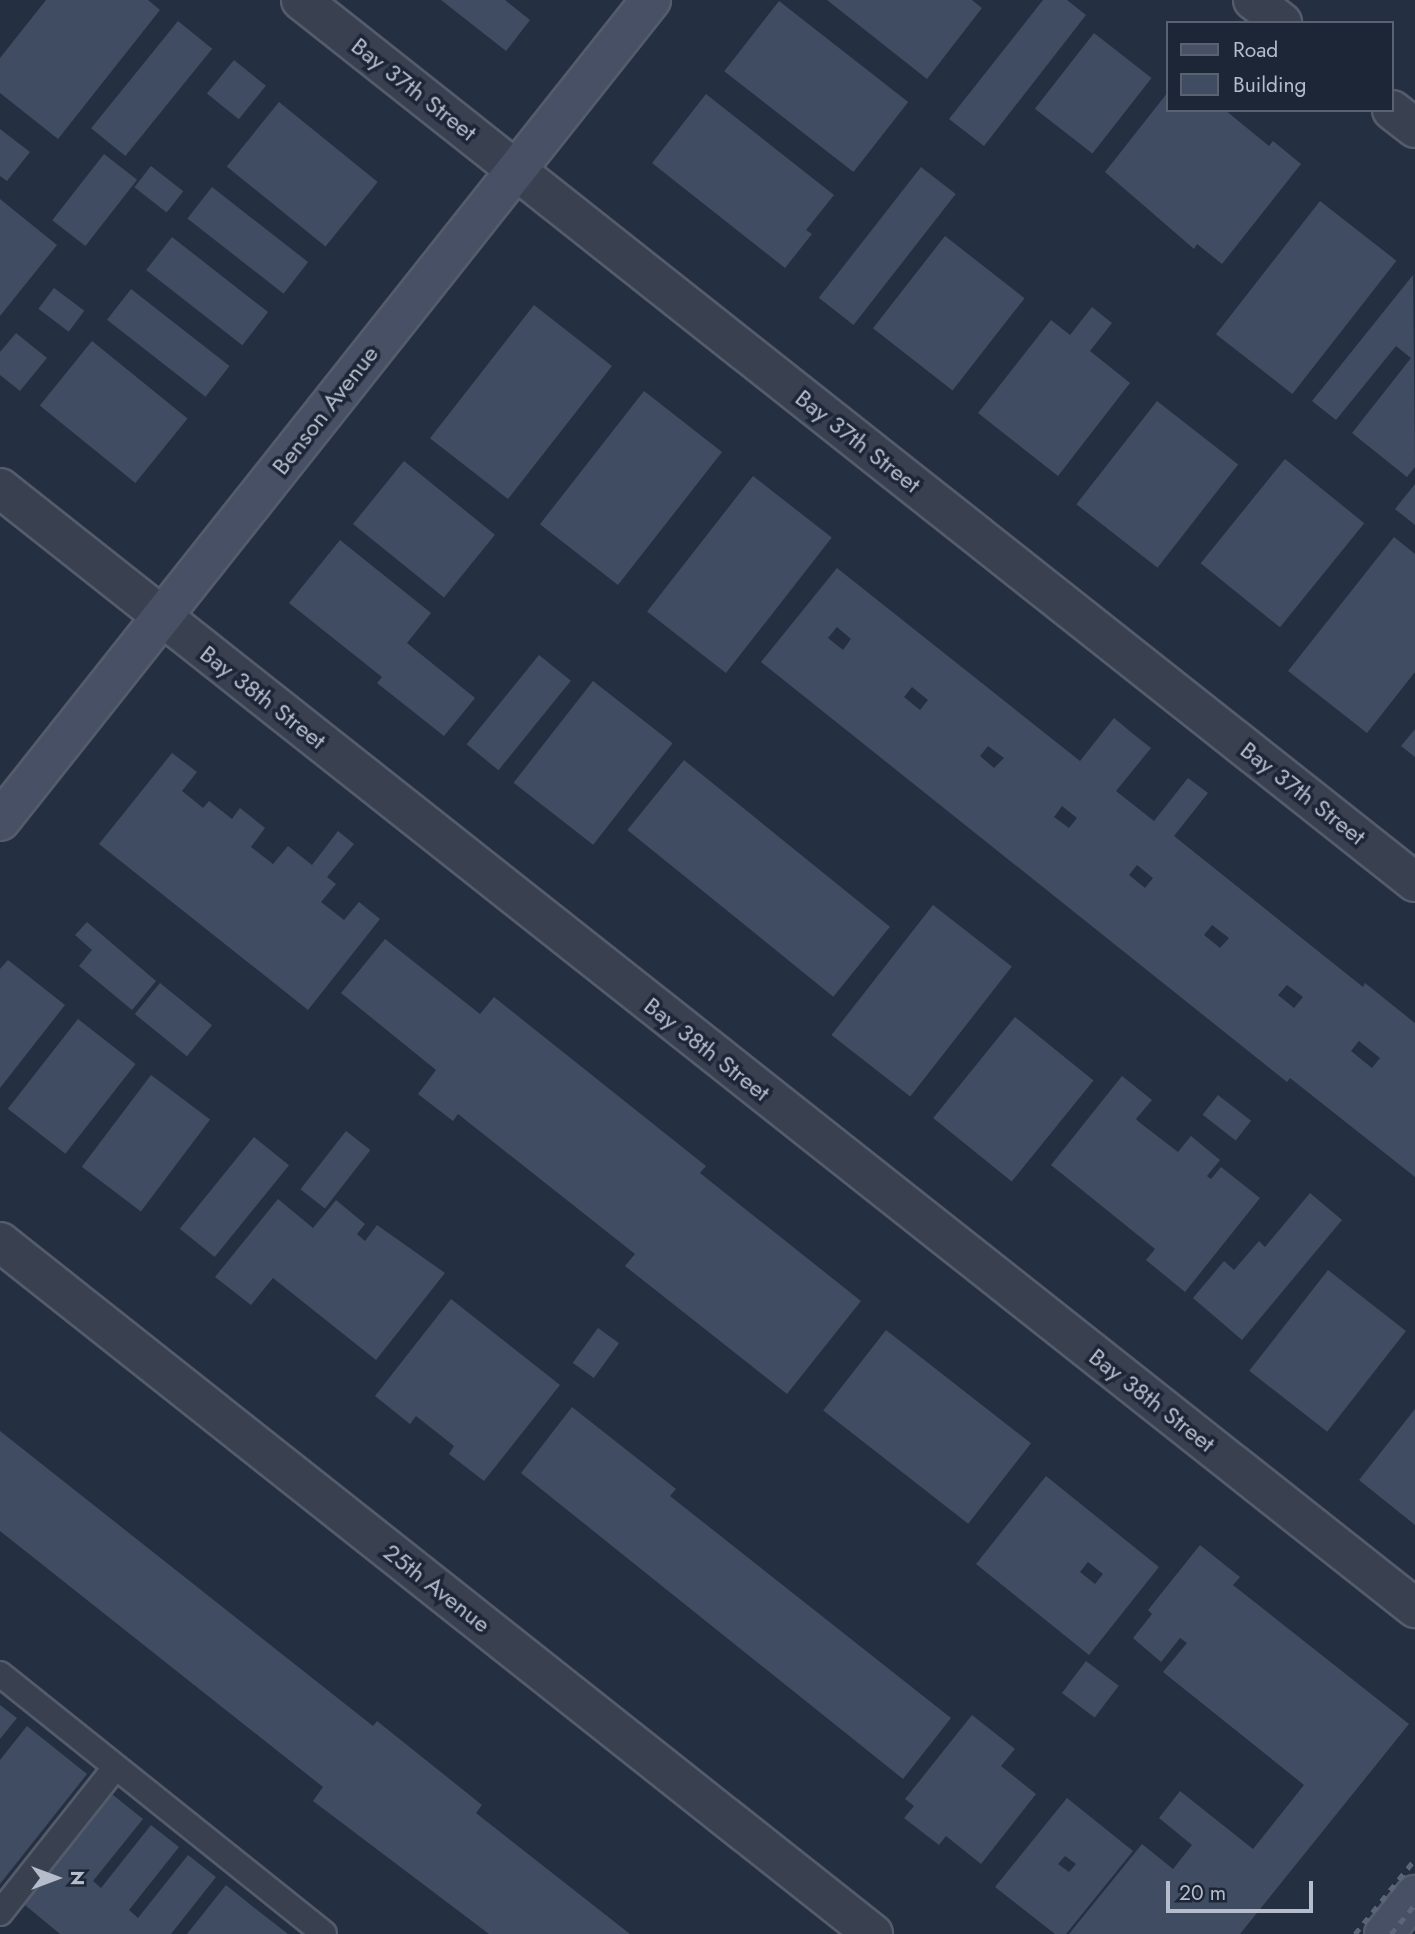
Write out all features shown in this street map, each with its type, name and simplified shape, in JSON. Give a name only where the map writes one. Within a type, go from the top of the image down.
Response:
[{"type":"street","name":"Bay 37th Street","points":[[301,0],[1415,882]]},
{"type":"street","name":"Benson Avenue","points":[[0,821],[651,0]]},
{"type":"street","points":[[1253,0],[1279,21]]},
{"type":"street","points":[[1394,112],[1415,128]]},
{"type":"street","name":"Bay 38th Street","points":[[0,488],[1415,1608]]},
{"type":"street","name":"25th Avenue","points":[[0,1242],[873,1934]]},
{"type":"street","points":[[1384,1934],[1415,1895]]},
{"type":"lane","points":[[0,1674],[313,1930]]},
{"type":"lane","points":[[0,1913],[115,1768]]},
{"type":"building","points":[[46,0],[148,0],[160,10],[58,139],[0,93],[0,58]]},
{"type":"building","points":[[441,0],[505,0],[530,20],[506,51]]},
{"type":"building","points":[[827,0],[972,0],[982,8],[927,79]]},
{"type":"building","points":[[1043,0],[1067,0],[1086,15],[984,146],[949,119]]},
{"type":"building","points":[[779,1],[908,102],[853,172],[724,71]]},
{"type":"building","points":[[178,21],[212,49],[125,156],[91,128]]},
{"type":"building","points":[[1094,33],[1152,78],[1092,154],[1035,109]]},
{"type":"building","points":[[234,60],[266,86],[239,119],[207,93]]},
{"type":"building","points":[[706,94],[834,195],[806,230],[812,234],[785,268],[652,163]]},
{"type":"building","points":[[1166,95],[1166,112],[1227,112],[1269,146],[1273,141],[1301,164],[1222,264],[1197,244],[1194,249],[1105,172]]},
{"type":"building","points":[[279,102],[378,182],[325,246],[227,167]]},
{"type":"building","points":[[0,129],[30,152],[7,181],[0,176]]},
{"type":"building","points":[[104,154],[137,180],[85,246],[52,220]]},
{"type":"building","points":[[151,166],[183,191],[167,213],[134,187]]},
{"type":"building","points":[[921,167],[956,194],[853,325],[819,298]]},
{"type":"building","points":[[212,187],[308,262],[284,294],[187,219]]},
{"type":"building","points":[[0,199],[57,245],[0,316]]},
{"type":"building","points":[[1320,201],[1396,261],[1292,394],[1216,334]]},
{"type":"building","points":[[945,236],[1025,298],[953,390],[873,328]]},
{"type":"building","points":[[172,237],[268,312],[242,345],[146,270]]},
{"type":"building","points":[[1413,275],[1415,467],[1407,477],[1352,433],[1411,358],[1396,346],[1336,420],[1312,401]]},
{"type":"building","points":[[54,288],[84,311],[69,332],[38,309]]},
{"type":"building","points":[[131,289],[230,366],[205,397],[107,320]]},
{"type":"building","points":[[534,305],[612,366],[508,499],[430,438]]},
{"type":"building","points":[[1092,307],[1112,323],[1090,351],[1130,383],[1058,476],[978,413],[1051,320],[1070,335]]},
{"type":"building","points":[[16,333],[47,358],[20,391],[0,375],[0,352]]},
{"type":"building","points":[[92,341],[188,418],[135,483],[40,406]]},
{"type":"building","points":[[644,391],[722,452],[618,585],[540,524]]},
{"type":"building","points":[[1157,401],[1238,464],[1158,568],[1076,504]]},
{"type":"building","points":[[1285,459],[1364,523],[1280,627],[1201,563]]},
{"type":"building","points":[[404,461],[495,535],[444,598],[353,524]]},
{"type":"building","points":[[753,476],[832,538],[726,673],[647,612]]},
{"type":"building","points":[[1415,484],[1415,525],[1395,509]]},
{"type":"building","points":[[1394,537],[1415,554],[1415,672],[1367,733],[1288,671]]},
{"type":"building","points":[[340,540],[431,613],[407,643],[475,698],[444,736],[377,683],[382,677],[289,603]]},
{"type":"building","points":[[837,568],[1080,761],[1114,718],[1151,748],[1116,791],[1154,821],[1188,778],[1208,793],[1174,836],[1363,987],[1365,983],[1415,1023],[1415,1177],[1290,1078],[1287,1082],[761,662]],"holes":[[[837,627],[851,639],[843,650],[828,638]],[[912,687],[928,700],[920,710],[904,697]],[[988,746],[1004,758],[994,768],[980,756]],[[1062,806],[1077,818],[1069,828],[1054,817]],[[1137,865],[1153,878],[1145,888],[1129,875]],[[1212,925],[1229,938],[1220,948],[1204,935]],[[1287,985],[1303,997],[1294,1008],[1278,995]],[[1359,1041],[1380,1058],[1372,1068],[1351,1051]]]},
{"type":"building","points":[[539,655],[571,681],[498,770],[467,744]]},
{"type":"building","points":[[593,681],[673,743],[593,845],[514,783]]},
{"type":"building","points":[[1415,729],[1415,757],[1401,746]]},
{"type":"building","points":[[172,753],[197,772],[182,791],[203,808],[209,801],[232,819],[240,808],[265,828],[251,847],[273,864],[288,846],[312,865],[338,831],[354,844],[327,877],[336,884],[321,902],[344,920],[359,902],[380,919],[308,1010],[99,844]]},
{"type":"building","points":[[684,760],[890,927],[833,997],[627,830]]},
{"type":"building","points":[[933,905],[1012,967],[910,1097],[831,1035]]},
{"type":"building","points":[[87,922],[156,981],[132,1010],[79,966],[92,950],[75,935]]},
{"type":"building","points":[[385,939],[480,1014],[494,997],[706,1166],[700,1173],[861,1301],[787,1394],[625,1266],[635,1254],[458,1114],[453,1121],[418,1094],[436,1070],[341,993]]},
{"type":"building","points":[[8,960],[65,1005],[0,1088],[0,969]]},
{"type":"building","points":[[160,983],[212,1025],[187,1056],[135,1014]]},
{"type":"building","points":[[1015,1017],[1093,1081],[1012,1182],[933,1118]]},
{"type":"building","points":[[78,1019],[136,1064],[65,1154],[8,1109]]},
{"type":"building","points":[[151,1075],[210,1120],[141,1211],[82,1167]]},
{"type":"building","points":[[1122,1076],[1152,1100],[1136,1119],[1139,1122],[1178,1152],[1191,1136],[1220,1160],[1207,1176],[1211,1179],[1221,1167],[1260,1198],[1185,1292],[1146,1260],[1155,1249],[1051,1165]]},
{"type":"building","points":[[1218,1095],[1251,1121],[1236,1141],[1203,1115]]},
{"type":"building","points":[[346,1131],[370,1150],[325,1208],[300,1189]]},
{"type":"building","points":[[254,1137],[289,1165],[215,1257],[180,1229]]},
{"type":"building","points":[[1310,1193],[1342,1220],[1242,1340],[1193,1298],[1224,1261],[1234,1270],[1259,1241],[1265,1247]]},
{"type":"building","points":[[278,1199],[313,1228],[336,1200],[365,1224],[357,1234],[365,1241],[377,1225],[445,1273],[376,1360],[273,1278],[251,1305],[215,1277]]},
{"type":"building","points":[[1328,1270],[1406,1331],[1327,1432],[1249,1371]]},
{"type":"building","points":[[451,1299],[560,1385],[484,1481],[449,1454],[454,1446],[416,1416],[410,1424],[375,1396]]},
{"type":"building","points":[[598,1328],[619,1343],[594,1378],[573,1363]]},
{"type":"building","points":[[886,1330],[1031,1443],[968,1524],[823,1410]]},
{"type":"building","points":[[572,1407],[676,1489],[670,1496],[951,1718],[903,1779],[521,1473]]},
{"type":"building","points":[[1415,1409],[1415,1525],[1359,1480]]},
{"type":"building","points":[[0,1431],[373,1726],[377,1721],[482,1805],[476,1813],[630,1934],[489,1934],[313,1801],[323,1787],[0,1531]]},
{"type":"building","points":[[1046,1476],[1159,1567],[1089,1655],[976,1564]],"holes":[[[1088,1562],[1103,1574],[1095,1584],[1080,1572]]]},
{"type":"building","points":[[1200,1545],[1240,1577],[1233,1585],[1409,1724],[1240,1934],[1069,1934],[1142,1844],[1173,1869],[1192,1845],[1159,1818],[1180,1791],[1253,1849],[1304,1785],[1163,1672],[1187,1643],[1180,1638],[1161,1662],[1133,1638],[1152,1614],[1148,1610]]},
{"type":"building","points":[[1086,1661],[1119,1686],[1095,1718],[1062,1693]]},
{"type":"building","points":[[0,1705],[17,1718],[0,1739]]},
{"type":"building","points":[[972,1715],[1015,1749],[1001,1766],[1036,1794],[981,1864],[946,1836],[939,1845],[904,1818],[914,1806],[905,1799]]},
{"type":"building","points":[[27,1726],[87,1774],[0,1884],[0,1760]]},
{"type":"building","points":[[108,1791],[143,1819],[93,1881],[101,1888],[151,1825],[179,1847],[129,1910],[138,1918],[188,1855],[216,1877],[171,1934],[60,1934],[20,1901]]},
{"type":"building","points":[[1067,1798],[1133,1851],[1066,1934],[1055,1934],[995,1887]],"holes":[[[1065,1856],[1076,1864],[1069,1872],[1058,1864]]]},
{"type":"building","points":[[226,1885],[252,1906],[288,1934],[187,1934]]},
{"type":"railway","points":[[1355,1934],[1415,1859]]},
{"type":"railway","points":[[1391,1934],[1415,1904]]}]
